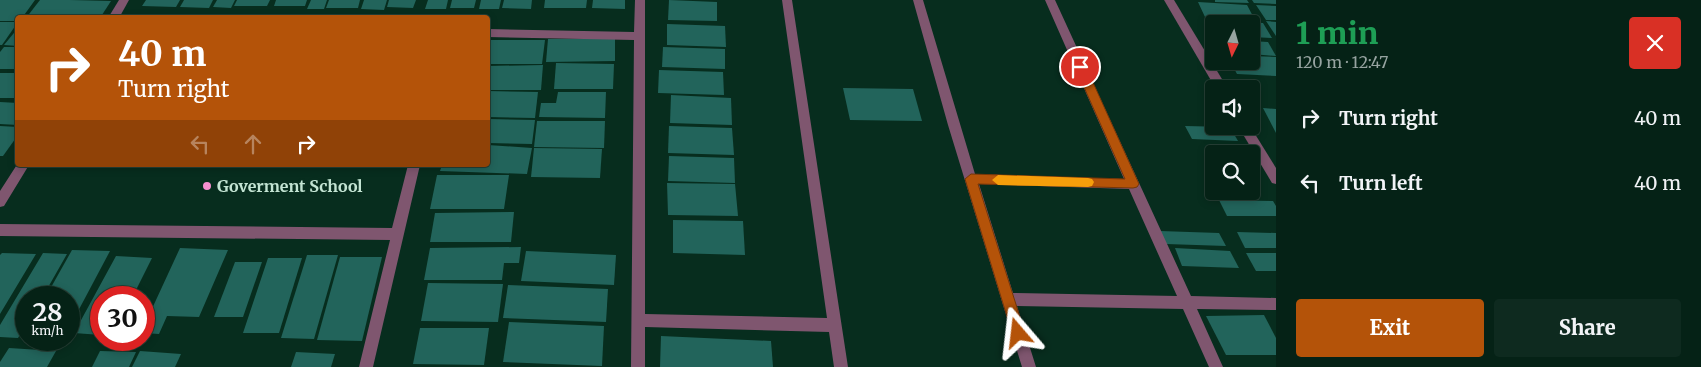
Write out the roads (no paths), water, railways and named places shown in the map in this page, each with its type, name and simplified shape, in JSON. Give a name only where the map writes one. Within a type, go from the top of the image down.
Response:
[{"type":"street","points":[[115,15],[124,0]]},
{"type":"street","points":[[638,367],[640,0]]},
{"type":"street","points":[[787,0],[841,367]]},
{"type":"street","points":[[918,0],[1029,367]]},
{"type":"street","points":[[1050,0],[1216,367]]},
{"type":"street","points":[[1169,0],[1217,80]]},
{"type":"street","points":[[490,33],[640,36]]},
{"type":"street","points":[[1249,135],[1276,179]]},
{"type":"street","points":[[0,202],[22,167]]},
{"type":"street","points":[[366,367],[414,167]]},
{"type":"street","points":[[971,179],[1133,184]]},
{"type":"street","points":[[0,230],[398,234]]},
{"type":"street","points":[[1008,299],[1276,304]]},
{"type":"street","points":[[638,320],[834,325]]},
{"type":"place","name":"Goverment School","points":[[207,186]]}]
